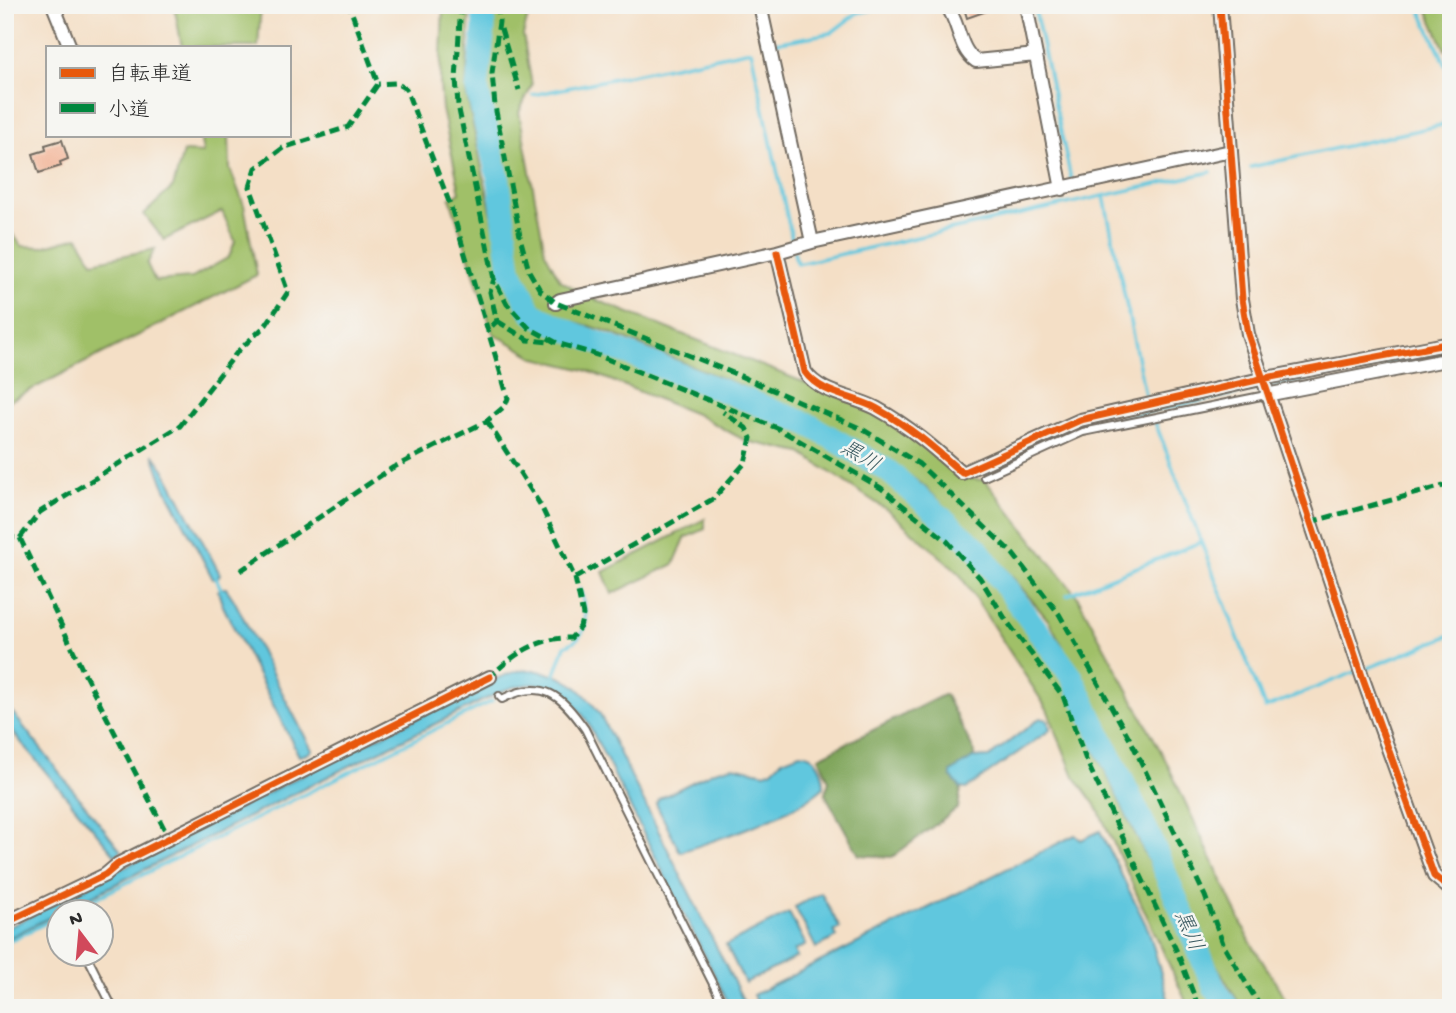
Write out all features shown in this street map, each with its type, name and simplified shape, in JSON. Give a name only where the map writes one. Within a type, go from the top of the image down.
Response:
[{"type":"street","points":[[53,5],[70,46]]},
{"type":"street","points":[[760,5],[812,242]]},
{"type":"street","points":[[946,5],[954,14],[967,55],[976,61],[1036,55]]},
{"type":"street","points":[[1026,5],[1062,189]]},
{"type":"street","points":[[1220,5],[1242,299],[1248,334],[1266,395],[1363,679],[1434,876],[1451,890]]},
{"type":"street","points":[[556,303],[560,299],[812,242],[1062,189],[1232,162]]},
{"type":"street","points":[[776,252],[805,372],[812,383],[886,414],[921,436],[962,473],[1080,421],[1261,379],[1451,343]]},
{"type":"street","points":[[1266,395],[1451,359]]},
{"type":"street","points":[[5,923],[490,677]]},
{"type":"lane","points":[[984,477],[1083,432],[1266,395]]},
{"type":"lane","points":[[499,696],[502,699],[517,691],[532,688],[546,691],[569,706],[585,729],[725,1008]]},
{"type":"lane","points":[[93,968],[113,1008]]},
{"type":"green space","points":[[174,5],[261,5],[258,46],[182,46]]},
{"type":"green space","points":[[443,5],[470,5],[466,92],[506,282],[525,313],[552,331],[587,342],[777,418],[886,479],[954,534],[987,569],[1073,689],[1095,750],[1193,954],[1209,999],[1216,1008],[1189,1008],[1098,809],[1074,776],[1047,709],[958,572],[890,512],[801,453],[746,441],[698,415],[585,370],[536,358],[493,333],[450,198],[460,192],[442,109],[440,83]]},
{"type":"green space","points":[[487,5],[531,5],[523,35],[532,85],[519,112],[545,252],[560,280],[594,299],[871,409],[918,439],[961,478],[985,480],[1077,596],[1165,759],[1250,941],[1291,1008],[1242,1008],[1215,963],[1116,744],[1049,621],[994,555],[923,485],[881,456],[739,385],[603,330],[554,316],[532,299],[519,273],[482,89]]},
{"type":"green space","points":[[1451,5],[1451,48],[1445,50],[1426,7]]},
{"type":"green space","points":[[200,136],[229,136],[230,169],[244,205],[257,275],[5,403],[5,225],[22,246],[42,247],[78,237],[93,262],[155,249],[147,264],[155,281],[192,278],[229,257],[235,241],[222,211],[164,240],[144,214],[173,187],[183,152],[203,153]]},
{"type":"green space","points":[[705,519],[705,529],[685,538],[674,564],[612,594],[603,572]]},
{"type":"green space","points":[[945,694],[975,753],[973,758],[951,772],[951,777],[961,788],[958,808],[892,857],[859,855],[825,794],[829,781],[819,757]]},
{"type":"water","points":[[153,454],[164,469],[220,574],[217,579],[213,579],[164,485]]},
{"type":"water","points":[[226,588],[234,600],[312,750],[307,754],[299,756],[222,604],[218,591]]},
{"type":"water","points":[[533,670],[564,679],[579,689],[600,714],[747,1008],[731,1008],[587,721],[570,700],[542,685],[531,684],[504,690],[88,898],[65,898],[308,772],[517,671]]},
{"type":"water","points":[[5,703],[121,851],[115,855],[5,723]]},
{"type":"water","points":[[1040,718],[1048,720],[1050,730],[966,789],[961,788],[951,777],[951,772],[973,758],[989,757]]},
{"type":"water","points":[[800,753],[811,756],[818,764],[824,787],[795,807],[776,816],[680,852],[656,804],[659,799],[714,771],[733,766],[765,773],[782,760]]},
{"type":"water","points":[[1100,831],[1149,931],[1169,1002],[1174,1008],[759,1008],[753,995],[1075,835],[1081,840]]},
{"type":"water","points":[[821,893],[840,928],[834,931],[837,937],[816,948],[795,907]]},
{"type":"water","points":[[46,908],[46,919],[5,940],[5,929]]},
{"type":"water","points":[[789,913],[806,945],[794,951],[797,957],[745,983],[726,945]]},
{"type":"building","points":[[963,5],[998,5],[998,7],[967,18]]},
{"type":"building","points":[[62,140],[68,159],[60,162],[61,166],[39,173],[33,154],[46,150],[45,145]]},
{"type":"waterway","name":"黒川","points":[[483,5],[484,27],[477,89],[499,181],[510,269],[532,313],[571,332],[806,423],[887,470],[977,548],[1072,677],[1149,835],[1214,987],[1228,1008]]},
{"type":"waterway","points":[[774,43],[831,33],[857,13],[897,5]]},
{"type":"waterway","points":[[1034,5],[1071,179]]},
{"type":"waterway","points":[[1418,5],[1451,76]]},
{"type":"waterway","points":[[533,95],[751,50],[793,244]]},
{"type":"waterway","points":[[1251,167],[1451,123]]},
{"type":"waterway","points":[[794,252],[797,264],[1211,172]]},
{"type":"waterway","points":[[1104,196],[1145,395]]},
{"type":"waterway","points":[[1270,387],[1451,351]]},
{"type":"waterway","points":[[1079,427],[1263,388]]},
{"type":"waterway","points":[[1155,422],[1265,708],[1355,672]]},
{"type":"waterway","points":[[1067,595],[1201,542]]},
{"type":"waterway","points":[[215,576],[222,591]]},
{"type":"waterway","points":[[554,677],[565,646],[574,641],[584,629],[586,614],[580,588]]},
{"type":"waterway","points":[[1368,668],[1451,635]]},
{"type":"waterway","points":[[96,898],[492,701]]},
{"type":"waterway","points":[[5,943],[46,923]]},
{"type":"marked path","points":[[20,538],[40,512],[180,426],[238,351],[266,325],[288,292],[250,187],[256,168],[283,148],[348,127],[378,84],[349,5]]},
{"type":"marked path","points":[[461,5],[456,79],[458,105],[494,279],[507,304],[529,328],[557,343],[597,355],[777,428],[881,488],[947,541],[980,578],[1006,620],[1063,696],[1086,760],[1178,954],[1199,1008]]},
{"type":"marked path","points":[[498,5],[499,22],[492,73],[495,106],[521,241],[529,271],[540,290],[556,303],[738,375],[862,429],[919,464],[1013,554],[1059,614],[1132,743],[1205,896],[1224,946],[1261,1008]]},
{"type":"marked path","points":[[501,29],[519,90]]},
{"type":"marked path","points":[[240,571],[392,468],[487,421],[505,406],[508,398],[451,207],[406,89],[396,83],[378,84]]},
{"type":"marked path","points":[[492,326],[497,321],[490,292],[494,279]]},
{"type":"marked path","points":[[497,321],[528,340],[550,342]]},
{"type":"marked path","points":[[575,578],[713,499],[745,463],[751,438],[746,428],[723,412]]},
{"type":"marked path","points":[[487,421],[541,506],[575,578],[583,615],[580,627],[571,638],[537,644],[507,661],[490,677]]},
{"type":"marked path","points":[[1310,522],[1451,484]]},
{"type":"marked path","points":[[5,537],[20,538],[84,673],[169,838]]},
{"type":"cycle path","points":[[1220,5],[1242,299],[1248,334],[1363,679],[1434,876],[1451,890]]},
{"type":"cycle path","points":[[777,252],[805,372],[819,385],[876,408],[900,423],[962,473],[1080,420],[1261,379],[1451,343]]},
{"type":"cycle path","points":[[5,923],[105,875],[118,864],[490,677]]}]
